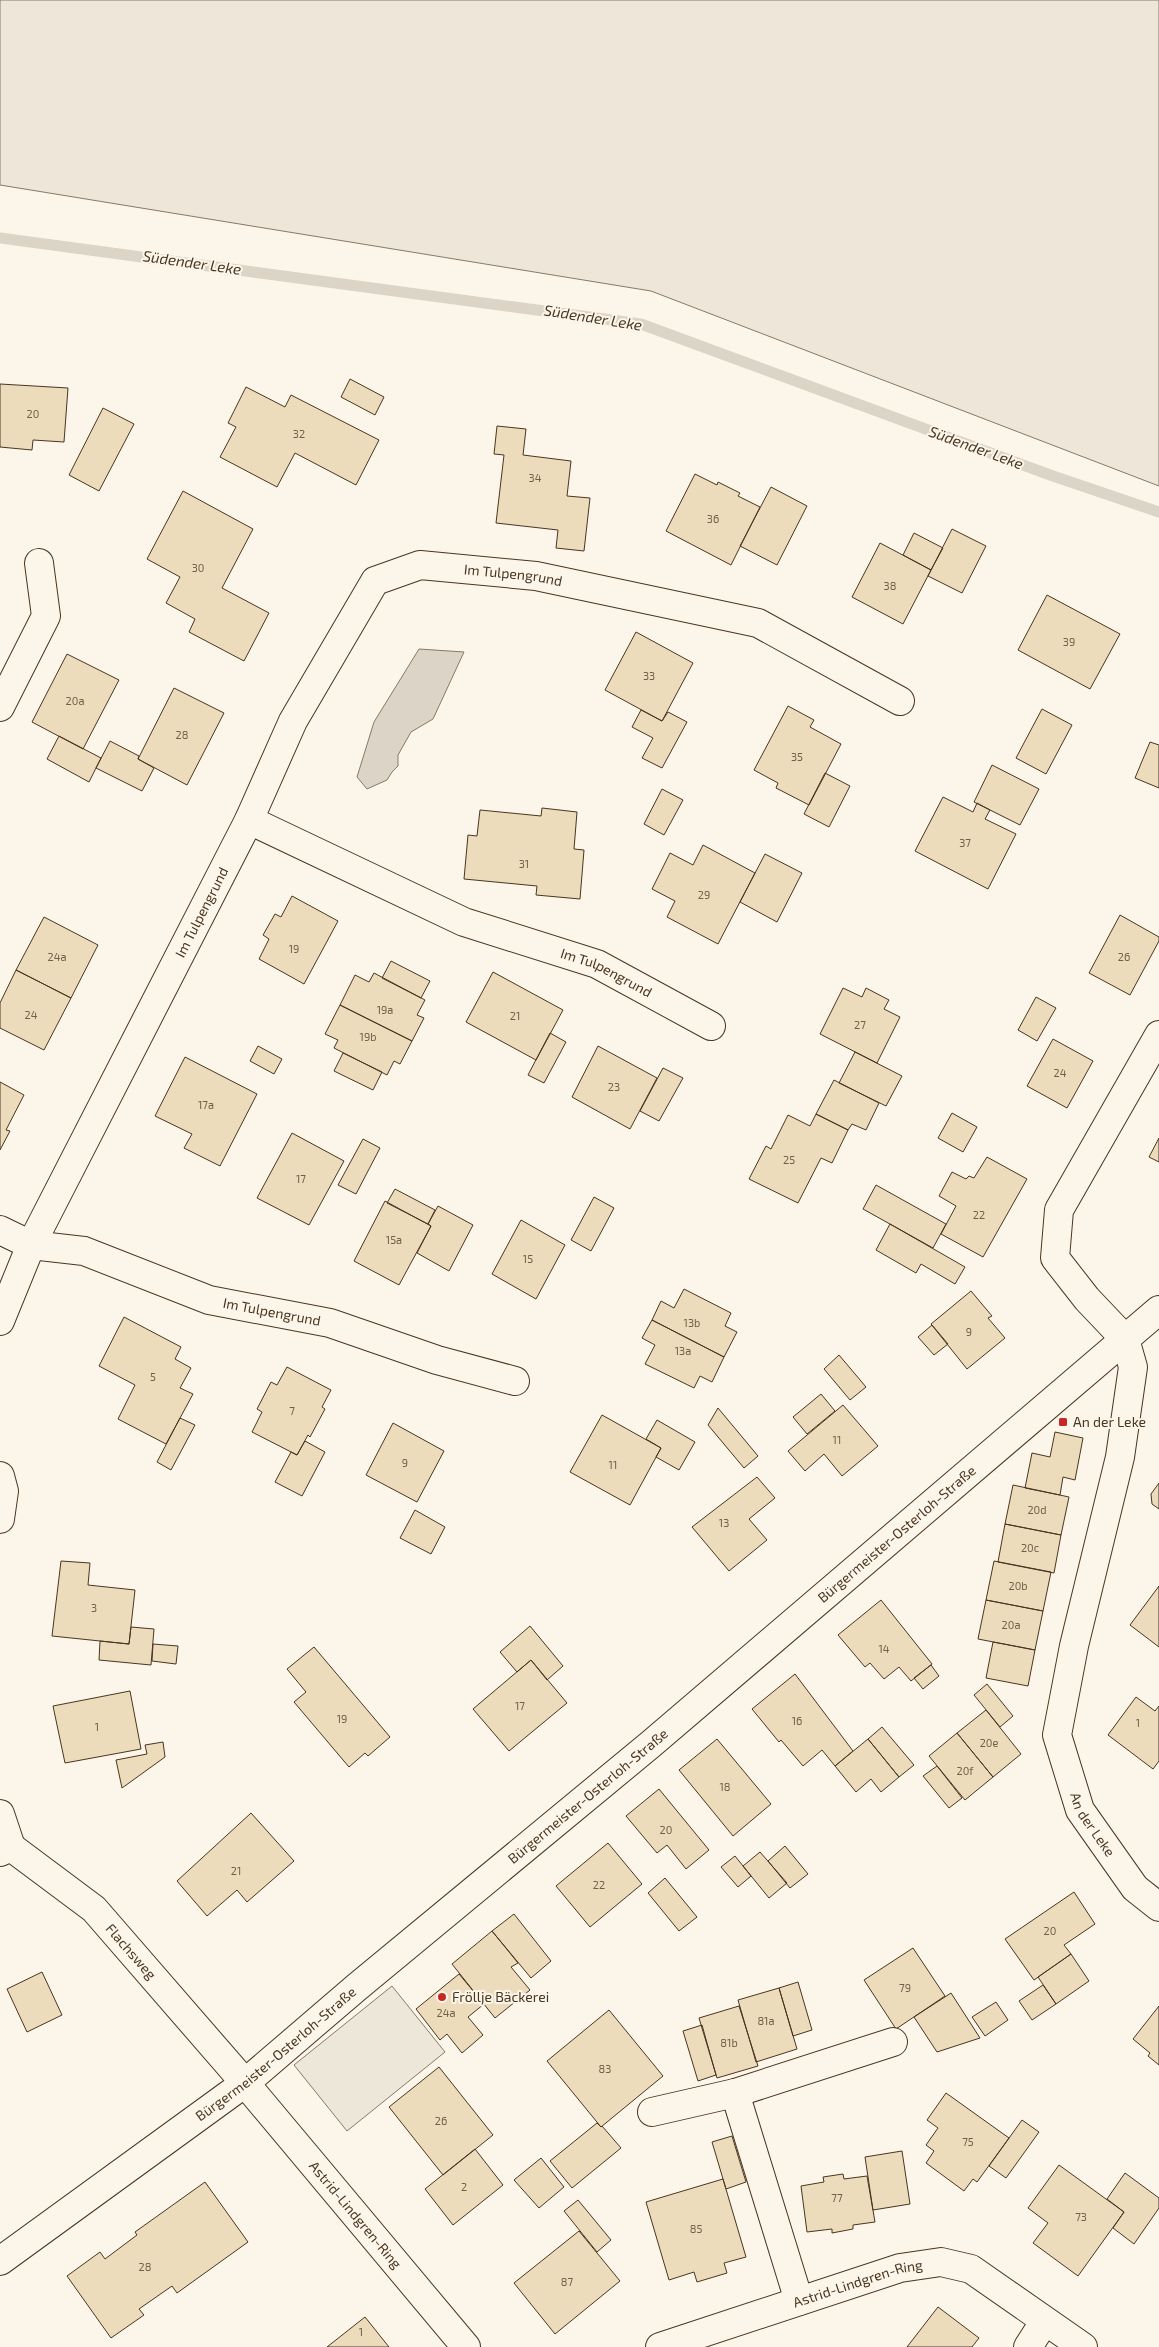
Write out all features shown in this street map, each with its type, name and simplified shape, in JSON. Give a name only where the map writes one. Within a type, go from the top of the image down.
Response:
[{"type":"street","points":[[0,707],[46,616],[39,563]]},
{"type":"street","name":"Im Tulpengrund","points":[[0,1321],[31,1245],[249,820],[293,721],[375,581],[420,565],[536,576],[758,623],[900,701]]},
{"type":"street","name":"Im Tulpengrund","points":[[249,820],[464,922],[597,964],[711,1026]]},
{"type":"street","name":"An der Leke","points":[[1159,1035],[1059,1210],[1055,1258],[1087,1299],[1125,1338],[1133,1367],[1120,1457],[1074,1646],[1057,1735],[1080,1810],[1135,1888],[1159,1907]]},
{"type":"street","name":"Im Tulpengrund","points":[[0,1230],[31,1245],[84,1251],[209,1300],[330,1323],[437,1360],[515,1381]]},
{"type":"street","name":"Bürgermeister-Osterloh-Straße","points":[[0,2261],[245,2083],[357,1987],[651,1744],[1159,1310]]},
{"type":"street","points":[[0,1476],[4,1491],[0,1518]]},
{"type":"street","points":[[0,1814],[6,1850]]},
{"type":"street","name":"Flachsweg","points":[[6,1850],[94,1909],[245,2083]]},
{"type":"street","points":[[652,2112],[735,2094],[893,2042]]},
{"type":"street","name":"Astrid-Lindgren-Ring","points":[[245,2083],[466,2347]]},
{"type":"street","points":[[735,2094],[799,2301]]},
{"type":"street","name":"Astrid-Lindgren-Ring","points":[[660,2347],[900,2268],[941,2262],[971,2269],[1044,2322],[1083,2347]]},
{"type":"street","points":[[1028,2347],[1044,2322]]},
{"type":"shaded area","points":[[0,0],[1159,0],[1159,486],[651,291],[0,185]]},
{"type":"shaded area","points":[[419,649],[464,652],[433,719],[411,732],[398,755],[398,766],[387,780],[367,789],[357,777],[374,722]]},
{"type":"shaded area","points":[[392,1986],[445,2052],[347,2131],[294,2065]]},
{"type":"building","points":[[350,379],[384,397],[375,415],[341,397]]},
{"type":"building","points":[[0,384],[68,388],[64,442],[33,440],[32,450],[0,447]]},
{"type":"building","points":[[246,387],[285,407],[291,395],[379,440],[356,485],[295,453],[277,487],[220,457],[236,427],[228,423]]},
{"type":"building","points":[[103,408],[134,424],[99,491],[69,475]]},
{"type":"building","points":[[497,426],[526,429],[523,455],[571,461],[567,496],[590,498],[584,551],[556,548],[558,530],[496,523],[504,455],[494,454]]},
{"type":"building","points":[[695,474],[717,485],[718,482],[740,493],[738,496],[760,507],[731,565],[666,531]]},
{"type":"building","points":[[771,487],[807,506],[777,565],[740,546]]},
{"type":"building","points":[[183,491],[253,529],[222,588],[269,613],[244,661],[189,632],[195,619],[166,603],[180,577],[147,559]]},
{"type":"building","points":[[952,529],[986,546],[962,593],[928,576]]},
{"type":"building","points":[[914,533],[943,548],[931,570],[903,555]]},
{"type":"building","points":[[880,543],[931,570],[903,624],[852,597]]},
{"type":"building","points":[[1047,595],[1120,634],[1090,689],[1018,650]]},
{"type":"building","points":[[636,632],[693,663],[662,721],[605,690]]},
{"type":"building","points":[[67,654],[119,680],[83,749],[32,722]]},
{"type":"building","points":[[174,688],[224,713],[187,785],[138,759]]},
{"type":"building","points":[[788,706],[814,720],[810,727],[841,744],[809,805],[776,788],[778,783],[754,770]]},
{"type":"building","points":[[1042,709],[1072,725],[1046,774],[1016,758]]},
{"type":"building","points":[[641,710],[662,721],[668,712],[687,722],[662,768],[642,758],[653,738],[632,727]]},
{"type":"building","points":[[59,736],[101,758],[89,782],[47,759]]},
{"type":"building","points":[[110,741],[139,756],[138,759],[154,768],[142,791],[96,768]]},
{"type":"building","points":[[1150,742],[1159,745],[1159,788],[1135,778]]},
{"type":"building","points":[[992,765],[1039,789],[1020,825],[974,802]]},
{"type":"building","points":[[825,773],[850,786],[829,827],[804,814]]},
{"type":"building","points":[[662,789],[683,800],[664,835],[644,824]]},
{"type":"building","points":[[943,797],[973,812],[977,803],[990,810],[985,819],[1016,834],[988,889],[915,851]]},
{"type":"building","points":[[542,808],[577,812],[574,849],[584,850],[580,899],[536,895],[537,886],[464,879],[468,835],[477,836],[480,810],[541,816]]},
{"type":"building","points":[[703,845],[755,873],[718,944],[667,917],[675,901],[652,889],[670,853],[693,865]]},
{"type":"building","points":[[765,854],[802,873],[777,922],[740,902]]},
{"type":"building","points":[[292,896],[338,921],[304,984],[259,959],[269,939],[263,935],[275,914],[281,917]]},
{"type":"building","points":[[1120,915],[1159,937],[1159,941],[1130,995],[1089,973]]},
{"type":"building","points":[[44,917],[98,945],[71,998],[16,970]]},
{"type":"building","points":[[391,961],[430,981],[421,998],[382,978]]},
{"type":"building","points":[[16,970],[71,998],[44,1050],[0,1028],[0,1003]]},
{"type":"building","points":[[493,972],[563,1010],[536,1060],[466,1022]]},
{"type":"building","points":[[374,973],[425,1000],[417,1015],[424,1018],[412,1041],[340,1005],[355,975],[369,982]]},
{"type":"building","points":[[843,988],[862,997],[866,988],[889,1000],[884,1009],[900,1017],[877,1063],[820,1034]]},
{"type":"building","points":[[1036,997],[1056,1008],[1037,1041],[1018,1030]]},
{"type":"building","points":[[340,1005],[412,1041],[400,1064],[394,1061],[387,1075],[334,1048],[338,1040],[325,1034]]},
{"type":"building","points":[[550,1033],[566,1042],[544,1083],[528,1075]]},
{"type":"building","points":[[1053,1039],[1093,1061],[1067,1108],[1027,1086]]},
{"type":"building","points":[[258,1046],[282,1059],[274,1074],[250,1061]]},
{"type":"building","points":[[598,1046],[657,1078],[630,1129],[572,1097]]},
{"type":"building","points":[[855,1052],[902,1076],[886,1106],[839,1083]]},
{"type":"building","points":[[343,1053],[382,1072],[373,1090],[334,1071]]},
{"type":"building","points":[[185,1057],[257,1094],[220,1166],[184,1148],[192,1134],[155,1116]]},
{"type":"building","points":[[663,1068],[683,1078],[659,1121],[640,1111]]},
{"type":"building","points":[[834,1080],[879,1103],[866,1130],[852,1124],[848,1130],[816,1114]]},
{"type":"building","points":[[0,1082],[24,1095],[6,1130],[10,1131],[0,1150]]},
{"type":"building","points":[[952,1113],[977,1127],[963,1152],[938,1138]]},
{"type":"building","points":[[816,1114],[848,1130],[832,1163],[821,1158],[798,1203],[749,1179],[766,1146],[771,1149],[788,1115],[810,1126]]},
{"type":"building","points":[[292,1133],[344,1161],[309,1225],[257,1198]]},
{"type":"building","points":[[1159,1138],[1159,1162],[1149,1157]]},
{"type":"building","points":[[363,1139],[380,1148],[356,1194],[338,1185]]},
{"type":"building","points":[[987,1157],[1027,1179],[983,1257],[941,1234],[956,1206],[939,1196],[952,1172],[966,1179],[969,1176],[974,1178]]},
{"type":"building","points":[[876,1185],[946,1224],[933,1248],[863,1209]]},
{"type":"building","points":[[395,1189],[435,1210],[428,1224],[387,1203]]},
{"type":"building","points":[[594,1197],[614,1208],[591,1251],[571,1240]]},
{"type":"building","points":[[385,1201],[431,1226],[399,1285],[354,1261]]},
{"type":"building","points":[[438,1206],[473,1225],[449,1271],[417,1253],[431,1226],[428,1224]]},
{"type":"building","points":[[521,1220],[565,1245],[536,1299],[492,1274]]},
{"type":"building","points":[[890,1224],[965,1267],[955,1284],[921,1264],[916,1273],[876,1250]]},
{"type":"building","points":[[684,1289],[731,1313],[725,1326],[737,1332],[724,1357],[652,1320],[661,1301],[674,1308]]},
{"type":"building","points":[[971,1291],[992,1316],[988,1318],[1005,1338],[967,1369],[931,1324]]},
{"type":"building","points":[[124,1317],[181,1347],[175,1359],[191,1368],[180,1388],[193,1394],[166,1444],[118,1419],[135,1385],[99,1366]]},
{"type":"building","points":[[652,1320],[724,1357],[712,1382],[700,1376],[694,1388],[645,1364],[655,1345],[642,1338]]},
{"type":"building","points":[[932,1325],[948,1344],[934,1355],[918,1337]]},
{"type":"building","points":[[839,1355],[866,1387],[850,1400],[824,1369]]},
{"type":"building","points":[[287,1367],[331,1390],[322,1407],[325,1409],[310,1437],[308,1435],[297,1455],[252,1432],[262,1412],[257,1409],[271,1382],[277,1385]]},
{"type":"building","points":[[821,1394],[835,1411],[807,1434],[793,1417]]},
{"type":"building","points":[[843,1405],[878,1446],[842,1476],[824,1454],[805,1471],[788,1451]]},
{"type":"building","points":[[718,1408],[758,1456],[744,1468],[708,1425]]},
{"type":"building","points":[[602,1415],[661,1448],[630,1505],[570,1472]]},
{"type":"building","points":[[180,1418],[195,1425],[171,1470],[157,1462]]},
{"type":"building","points":[[657,1420],[695,1442],[679,1470],[656,1457],[661,1448],[646,1439]]},
{"type":"building","points":[[393,1423],[444,1451],[417,1502],[366,1475]]},
{"type":"building","points":[[1055,1432],[1083,1438],[1075,1480],[1063,1477],[1060,1495],[1025,1488],[1032,1453],[1050,1457]]},
{"type":"building","points":[[305,1441],[325,1452],[302,1496],[275,1482],[291,1452],[297,1455]]},
{"type":"building","points":[[757,1477],[775,1498],[749,1519],[767,1540],[729,1571],[692,1527]]},
{"type":"building","points":[[1159,1483],[1159,1509],[1152,1504],[1151,1494]]},
{"type":"building","points":[[1013,1485],[1069,1497],[1061,1535],[1005,1524]]},
{"type":"building","points":[[415,1510],[445,1527],[431,1554],[400,1538]]},
{"type":"building","points":[[1005,1524],[1061,1535],[1054,1573],[998,1562]]},
{"type":"building","points":[[61,1561],[90,1563],[88,1585],[135,1590],[129,1644],[52,1636]]},
{"type":"building","points":[[994,1561],[1051,1572],[1043,1611],[986,1600]]},
{"type":"building","points":[[1159,1586],[1159,1647],[1130,1625]]},
{"type":"building","points":[[881,1600],[932,1664],[911,1681],[899,1667],[884,1679],[870,1663],[865,1667],[838,1635]]},
{"type":"building","points":[[986,1600],[1043,1611],[1035,1650],[978,1639]]},
{"type":"building","points":[[530,1626],[563,1666],[547,1680],[531,1660],[517,1672],[500,1652]]},
{"type":"building","points":[[131,1627],[154,1629],[151,1665],[99,1660],[100,1641],[129,1644]]},
{"type":"building","points":[[993,1642],[1035,1650],[1028,1686],[986,1678]]},
{"type":"building","points":[[153,1644],[178,1646],[176,1664],[152,1661]]},
{"type":"building","points":[[314,1647],[390,1737],[368,1756],[365,1753],[349,1767],[294,1702],[306,1692],[287,1669]]},
{"type":"building","points":[[531,1660],[567,1703],[509,1751],[473,1709]]},
{"type":"building","points":[[931,1665],[939,1676],[923,1689],[914,1678]]},
{"type":"building","points":[[795,1674],[853,1751],[835,1766],[822,1750],[803,1766],[781,1740],[779,1742],[752,1709]]},
{"type":"building","points":[[987,1684],[1013,1716],[1000,1727],[974,1695]]},
{"type":"building","points":[[130,1691],[141,1749],[65,1763],[53,1706]]},
{"type":"building","points":[[1136,1697],[1155,1711],[1159,1706],[1159,1761],[1153,1769],[1108,1735]]},
{"type":"building","points":[[986,1710],[1021,1754],[993,1777],[957,1733]]},
{"type":"building","points":[[882,1727],[914,1765],[899,1777],[868,1739]]},
{"type":"building","points":[[957,1733],[993,1777],[965,1800],[929,1756]]},
{"type":"building","points":[[717,1739],[771,1804],[733,1836],[679,1770]]},
{"type":"building","points":[[868,1739],[899,1777],[881,1792],[871,1779],[856,1792],[835,1766]]},
{"type":"building","points":[[163,1742],[165,1757],[122,1788],[116,1760],[147,1754],[145,1745]]},
{"type":"building","points":[[937,1766],[962,1798],[949,1808],[923,1776]]},
{"type":"building","points":[[659,1789],[709,1850],[686,1869],[667,1845],[657,1853],[626,1816]]},
{"type":"building","points":[[251,1813],[294,1861],[247,1902],[237,1890],[207,1916],[177,1881]]},
{"type":"building","points":[[608,1843],[642,1884],[590,1927],[556,1886]]},
{"type":"building","points":[[785,1846],[808,1874],[790,1888],[768,1861]]},
{"type":"building","points":[[760,1852],[787,1883],[769,1898],[743,1866]]},
{"type":"building","points":[[735,1856],[751,1876],[738,1887],[721,1867]]},
{"type":"building","points":[[665,1878],[697,1917],[679,1931],[648,1893]]},
{"type":"building","points":[[1074,1892],[1095,1924],[1064,1945],[1071,1954],[1034,1980],[1005,1939]]},
{"type":"building","points":[[514,1914],[551,1961],[531,1978],[492,1931]]},
{"type":"building","points":[[492,1931],[518,1963],[511,1967],[530,1990],[495,2018],[452,1964]]},
{"type":"building","points":[[913,1948],[945,1996],[896,2029],[864,1980]]},
{"type":"building","points":[[1071,1954],[1089,1981],[1056,2004],[1038,1977]]},
{"type":"building","points":[[42,1972],[62,2015],[27,2032],[7,1989]]},
{"type":"building","points":[[459,1974],[484,2004],[468,2017],[483,2035],[462,2053],[447,2034],[440,2040],[416,2009]]},
{"type":"building","points":[[798,1982],[812,2030],[793,2036],[779,1988]]},
{"type":"building","points":[[1043,1985],[1056,2004],[1032,2020],[1019,2001]]},
{"type":"building","points":[[779,1988],[797,2049],[756,2062],[738,2000]]},
{"type":"building","points":[[951,1993],[980,2038],[937,2052],[914,2017]]},
{"type":"building","points":[[996,2002],[1008,2020],[985,2036],[972,2017]]},
{"type":"building","points":[[739,2006],[758,2066],[717,2078],[699,2018]]},
{"type":"building","points":[[1159,2006],[1159,2065],[1148,2056],[1150,2053],[1133,2039]]},
{"type":"building","points":[[609,2010],[663,2076],[601,2127],[547,2061]]},
{"type":"building","points":[[702,2025],[716,2075],[698,2081],[683,2031]]},
{"type":"building","points":[[439,2067],[493,2135],[443,2175],[389,2107]]},
{"type":"building","points":[[946,2093],[1009,2138],[977,2182],[973,2179],[964,2191],[926,2163],[934,2151],[926,2145],[938,2128],[927,2120]]},
{"type":"building","points":[[1022,2120],[1039,2132],[1006,2178],[989,2166]]},
{"type":"building","points":[[597,2123],[602,2126],[621,2148],[572,2188],[550,2161]]},
{"type":"building","points":[[732,2136],[746,2182],[726,2189],[712,2142]]},
{"type":"building","points":[[475,2149],[503,2185],[453,2225],[425,2189]]},
{"type":"building","points":[[902,2151],[910,2204],[873,2210],[865,2157]]},
{"type":"building","points":[[541,2158],[564,2187],[539,2208],[514,2180]]},
{"type":"building","points":[[1059,2165],[1124,2212],[1078,2276],[1033,2243],[1048,2223],[1028,2208]]},
{"type":"building","points":[[1125,2173],[1159,2198],[1159,2208],[1134,2244],[1113,2228],[1124,2212],[1107,2199]]},
{"type":"building","points":[[843,2174],[844,2179],[867,2176],[875,2222],[853,2225],[853,2229],[832,2233],[832,2229],[807,2232],[801,2186],[824,2182],[823,2177]]},
{"type":"building","points":[[723,2179],[746,2257],[724,2263],[727,2273],[697,2282],[694,2272],[669,2280],[646,2202]]},
{"type":"building","points":[[205,2182],[248,2242],[177,2293],[172,2286],[139,2309],[144,2315],[111,2338],[67,2276],[100,2252],[105,2259],[137,2235],[135,2232]]},
{"type":"building","points":[[578,2200],[611,2240],[597,2252],[564,2211]]},
{"type":"building","points":[[579,2231],[620,2281],[555,2334],[514,2283]]},
{"type":"building","points":[[938,2307],[979,2338],[972,2347],[907,2347]]},
{"type":"building","points":[[365,2317],[389,2347],[327,2347]]},
{"type":"waterway","name":"Südender Leke","points":[[0,238],[641,324],[1053,476],[1159,512]]},
{"type":"place","name":"An der Leke","points":[[1063,1422]]},
{"type":"place","name":"Fröllje Bäckerei","points":[[442,1997]]}]
